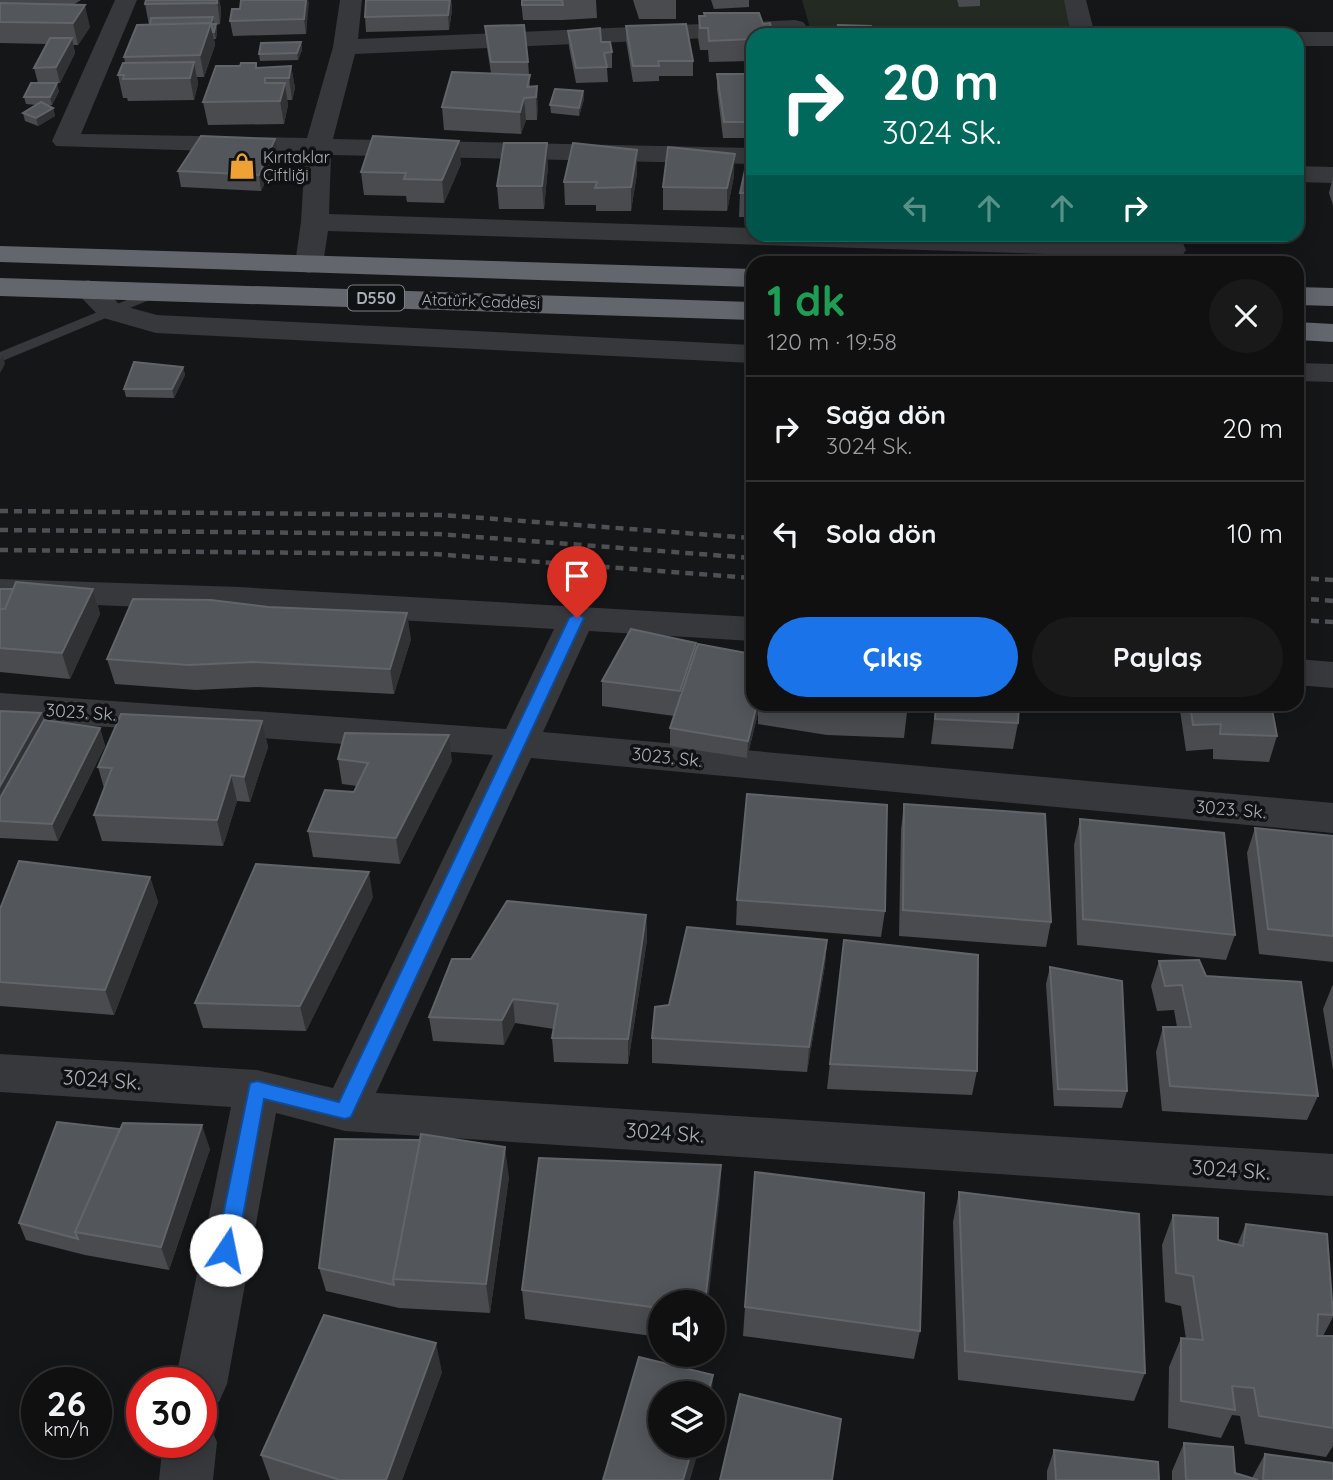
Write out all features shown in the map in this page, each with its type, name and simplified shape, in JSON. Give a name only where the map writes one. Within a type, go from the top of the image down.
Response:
[{"type":"highway","name":"Atatürk Caddesi","points":[[0,254],[746,278]]},
{"type":"highway","name":"Atatürk Caddesi","points":[[0,287],[163,290],[746,311]]},
{"type":"highway","points":[[1304,296],[1333,297]]},
{"type":"highway","points":[[1304,331],[1333,333]]},
{"type":"street","points":[[0,2],[70,0]]},
{"type":"street","points":[[126,0],[65,141],[746,156]]},
{"type":"street","points":[[309,264],[315,222],[318,145],[345,47],[351,0]]},
{"type":"street","points":[[786,0],[795,28]]},
{"type":"street","points":[[1075,0],[1081,28]]},
{"type":"street","points":[[345,47],[746,33]]},
{"type":"street","points":[[1304,39],[1333,39]]},
{"type":"street","points":[[1304,174],[1333,176]]},
{"type":"street","points":[[315,222],[746,236]]},
{"type":"street","points":[[927,242],[1172,250],[1168,242]]},
{"type":"street","points":[[88,289],[110,311],[156,324],[746,355]]},
{"type":"street","points":[[1304,372],[1333,373]]},
{"type":"street","points":[[0,590],[746,629]]},
{"type":"street","points":[[345,1111],[577,618]]},
{"type":"street","points":[[1304,673],[1333,675]]},
{"type":"street","name":"3023. Sk.","points":[[0,706],[517,743],[1005,790],[1333,818]]},
{"type":"street","name":"3024 Sk.","points":[[0,1073],[257,1089],[345,1111],[1333,1175]]},
{"type":"street","points":[[204,1367],[257,1089]]},
{"type":"street","points":[[186,1480],[188,1458]]},
{"type":"lane","points":[[0,356],[163,290]]},
{"type":"shaded area","points":[[802,0],[1067,0],[1076,28],[810,28]]},
{"type":"building","points":[[146,0],[217,0],[217,3],[145,4]]},
{"type":"building","points":[[241,0],[306,0],[304,19],[230,21],[232,9],[240,9]]},
{"type":"building","points":[[366,0],[450,0],[448,15],[365,17]]},
{"type":"building","points":[[522,0],[562,0],[563,5],[522,5]]},
{"type":"building","points":[[0,3],[85,5],[73,23],[0,22]]},
{"type":"building","points":[[704,13],[759,13],[763,24],[770,23],[771,28],[746,28],[746,39],[709,41],[708,28],[700,28],[699,16],[705,16]]},
{"type":"building","points":[[213,17],[211,23],[150,25],[151,18]]},
{"type":"building","points":[[211,23],[200,55],[124,57],[137,25]]},
{"type":"building","points":[[686,24],[693,61],[658,61],[659,66],[633,66],[626,26]]},
{"type":"building","points":[[524,25],[528,62],[491,62],[485,26]]},
{"type":"building","points":[[838,25],[871,28],[839,28]]},
{"type":"building","points":[[600,28],[601,42],[610,42],[612,52],[604,53],[607,67],[576,68],[568,31]]},
{"type":"building","points":[[50,38],[72,38],[56,67],[34,68]]},
{"type":"building","points":[[301,42],[297,53],[259,54],[261,43]]},
{"type":"building","points":[[194,62],[190,78],[123,79],[124,75],[118,75],[123,63]]},
{"type":"building","points":[[241,63],[256,63],[256,68],[291,66],[289,78],[265,78],[265,83],[285,83],[280,101],[203,102],[216,66],[240,66]]},
{"type":"building","points":[[452,72],[530,75],[527,87],[537,86],[536,97],[524,98],[520,112],[442,107]]},
{"type":"building","points":[[717,74],[746,74],[746,122],[724,122]]},
{"type":"building","points":[[31,83],[57,83],[50,97],[24,97]]},
{"type":"building","points":[[555,89],[583,91],[579,108],[550,105]]},
{"type":"building","points":[[41,102],[53,108],[36,118],[23,113]]},
{"type":"building","points":[[201,136],[275,139],[259,175],[178,171]]},
{"type":"building","points":[[373,136],[459,141],[442,180],[404,179],[406,173],[361,172]]},
{"type":"building","points":[[504,143],[547,143],[542,186],[497,186]]},
{"type":"building","points":[[573,143],[637,150],[631,187],[595,188],[597,182],[564,182]]},
{"type":"building","points":[[668,147],[735,154],[727,188],[663,187]]},
{"type":"building","points":[[746,166],[746,193],[740,193]]},
{"type":"building","points":[[134,362],[183,367],[172,389],[124,389]]},
{"type":"building","points":[[16,582],[93,589],[62,653],[0,648],[0,609],[5,609]]},
{"type":"building","points":[[0,589],[13,589],[5,609],[0,609]]},
{"type":"building","points":[[133,599],[211,600],[268,607],[407,613],[390,669],[253,662],[189,665],[107,659]]},
{"type":"building","points":[[631,629],[696,643],[680,691],[602,681]]},
{"type":"building","points":[[698,644],[746,653],[746,711],[755,711],[748,741],[670,728]]},
{"type":"building","points":[[0,711],[41,713],[0,786]]},
{"type":"building","points":[[936,711],[1019,711],[1018,723],[935,719]]},
{"type":"building","points":[[1191,711],[1272,711],[1277,736],[1220,734],[1221,724],[1193,725]]},
{"type":"building","points":[[121,714],[262,721],[244,777],[231,775],[217,820],[94,815],[112,768],[98,767]]},
{"type":"building","points":[[44,720],[100,728],[52,824],[0,821],[0,798]]},
{"type":"building","points":[[345,733],[449,735],[396,838],[308,831],[325,790],[354,792],[368,763],[338,759]]},
{"type":"building","points":[[747,794],[887,805],[885,911],[737,900]]},
{"type":"building","points":[[904,804],[1045,814],[1051,922],[903,910]]},
{"type":"building","points":[[1080,819],[1224,833],[1235,935],[1083,919]]},
{"type":"building","points":[[1255,828],[1333,836],[1333,936],[1268,929]]},
{"type":"building","points":[[19,861],[150,877],[105,990],[0,982],[0,909]]},
{"type":"building","points":[[256,864],[369,872],[300,1006],[195,1003]]},
{"type":"building","points":[[507,901],[646,915],[628,1039],[552,1038],[558,1004],[513,999],[502,1020],[429,1017],[452,959],[471,959]]},
{"type":"building","points":[[687,927],[827,940],[809,1047],[652,1038],[655,1007],[669,1005]]},
{"type":"building","points":[[844,940],[978,955],[977,1071],[830,1064]]},
{"type":"building","points":[[1199,960],[1206,976],[1301,982],[1318,1096],[1170,1086],[1163,1027],[1191,1027],[1182,985],[1165,986],[1159,961]]},
{"type":"building","points":[[1050,967],[1122,981],[1127,1091],[1058,1089]]},
{"type":"building","points":[[57,1122],[120,1129],[75,1232],[78,1239],[19,1223]]},
{"type":"building","points":[[123,1123],[202,1125],[161,1247],[75,1232]]},
{"type":"building","points":[[421,1134],[505,1147],[486,1284],[393,1279]]},
{"type":"building","points":[[335,1139],[420,1140],[394,1285],[319,1268]]},
{"type":"building","points":[[539,1158],[721,1165],[706,1290],[648,1290],[648,1306],[522,1290]]},
{"type":"building","points":[[755,1172],[924,1193],[920,1331],[745,1307]]},
{"type":"building","points":[[959,1192],[1139,1214],[1145,1373],[965,1351]]},
{"type":"building","points":[[1173,1215],[1218,1218],[1218,1240],[1243,1246],[1246,1224],[1327,1234],[1333,1315],[1318,1314],[1317,1336],[1333,1336],[1333,1428],[1259,1416],[1254,1388],[1232,1386],[1235,1410],[1181,1401],[1181,1338],[1203,1340],[1193,1276],[1176,1273]]},
{"type":"building","points":[[324,1315],[436,1343],[386,1480],[340,1480],[261,1455]]},
{"type":"building","points":[[639,1357],[648,1359],[648,1367],[680,1367],[713,1375],[711,1381],[648,1381],[648,1458],[689,1458],[683,1480],[603,1480]]},
{"type":"building","points":[[740,1394],[841,1419],[832,1480],[720,1480]]},
{"type":"building","points":[[1184,1443],[1233,1447],[1235,1473],[1258,1480],[1186,1480]]},
{"type":"building","points":[[1054,1450],[1158,1462],[1159,1480],[1056,1480]]},
{"type":"building","points":[[1265,1454],[1333,1463],[1333,1480],[1263,1480]]},
{"type":"railway","points":[[0,511],[442,515],[746,538]]},
{"type":"railway","points":[[0,530],[438,534],[746,558]]},
{"type":"railway","points":[[0,550],[434,554],[746,578]]},
{"type":"railway","points":[[1304,578],[1333,580]]},
{"type":"railway","points":[[1304,599],[1333,601]]},
{"type":"railway","points":[[1304,620],[1333,622]]},
{"type":"place","name":"Kırıtaklar Çiftliği","points":[[242,166]]},
{"type":"route","points":[[226,1250],[257,1089],[345,1111],[577,618]]}]
